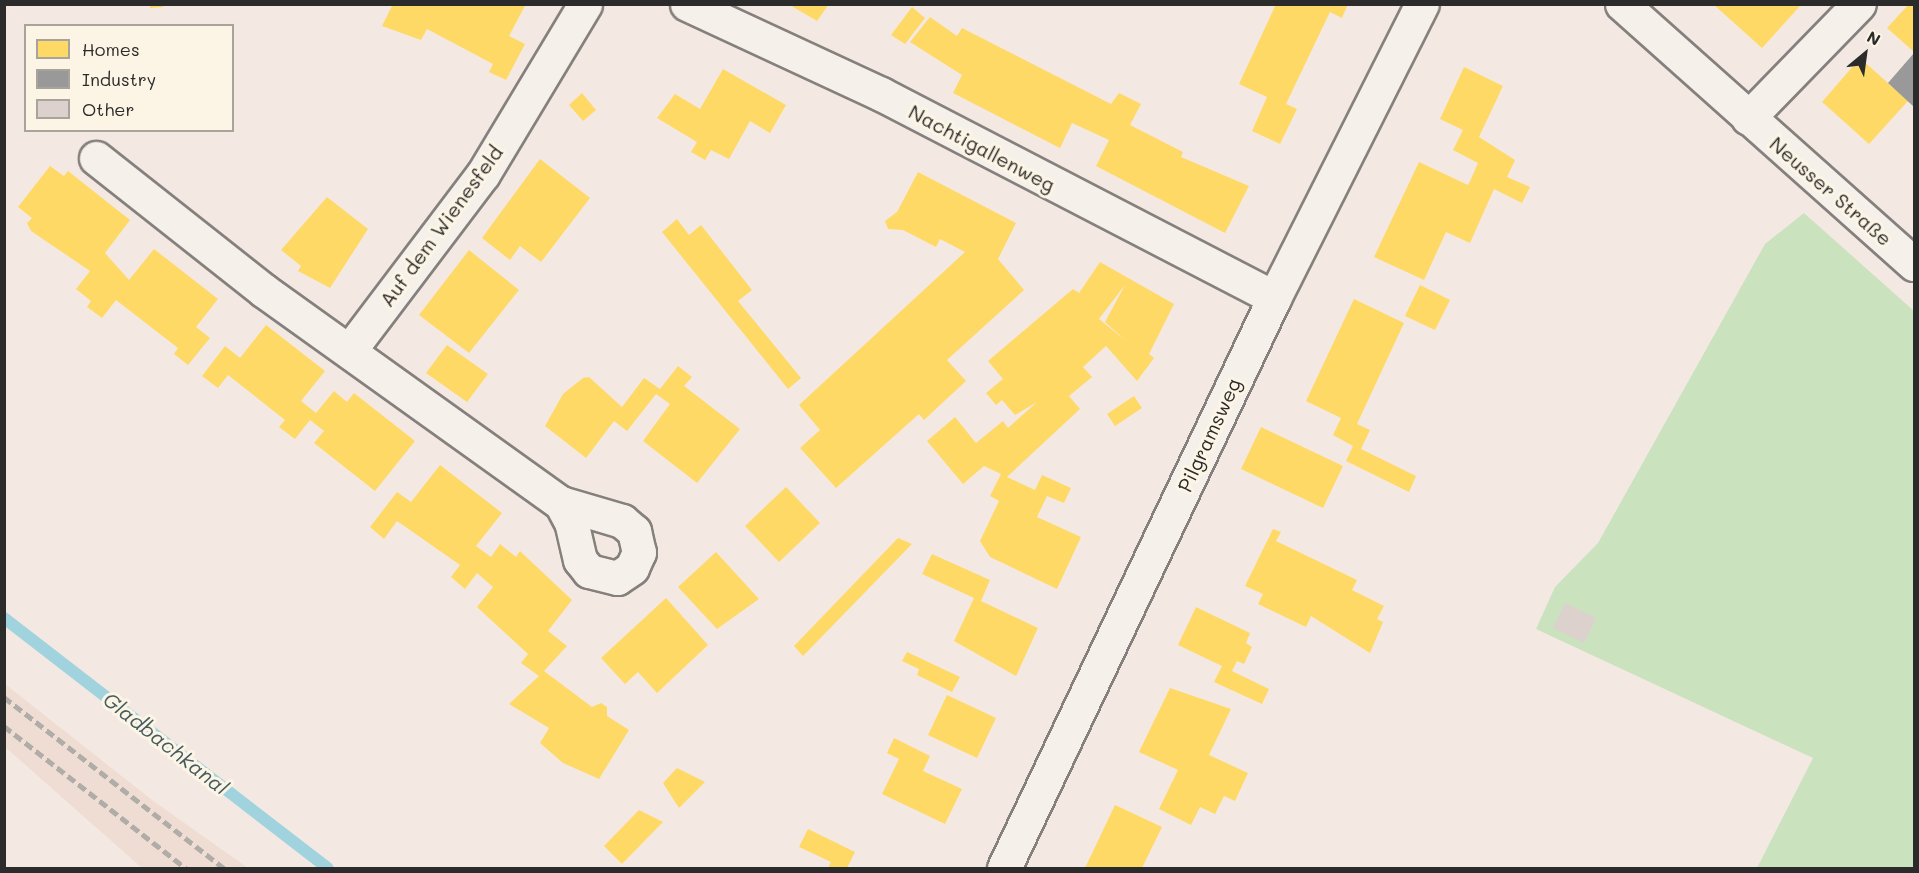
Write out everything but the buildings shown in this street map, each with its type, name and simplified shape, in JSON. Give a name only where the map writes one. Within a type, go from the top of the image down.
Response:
[{"type":"street","name":"Auf dem Wienesfeld","points":[[349,351],[483,174],[585,4]]},
{"type":"street","name":"Nachtigallenweg","points":[[687,4],[881,94],[1274,298]]},
{"type":"street","name":"Pilgramsweg","points":[[1004,868],[1274,298],[1422,4]]},
{"type":"street","name":"Neusser Straße","points":[[1622,4],[1914,264]]},
{"type":"street","points":[[1748,118],[1859,4]]},
{"type":"street","points":[[96,158],[349,351],[561,503]]},
{"type":"shaded area","points":[[5,684],[152,800],[248,868],[142,868],[5,747]]},
{"type":"green space","points":[[1804,213],[1914,311],[1914,868],[1757,868],[1813,758],[1536,629],[1555,587],[1598,543],[1765,244]]},
{"type":"waterway","name":"Gladbachkanal","points":[[4,618],[328,868]]},
{"type":"railway","points":[[4,697],[224,868]]},
{"type":"railway","points":[[4,726],[186,868]]}]
